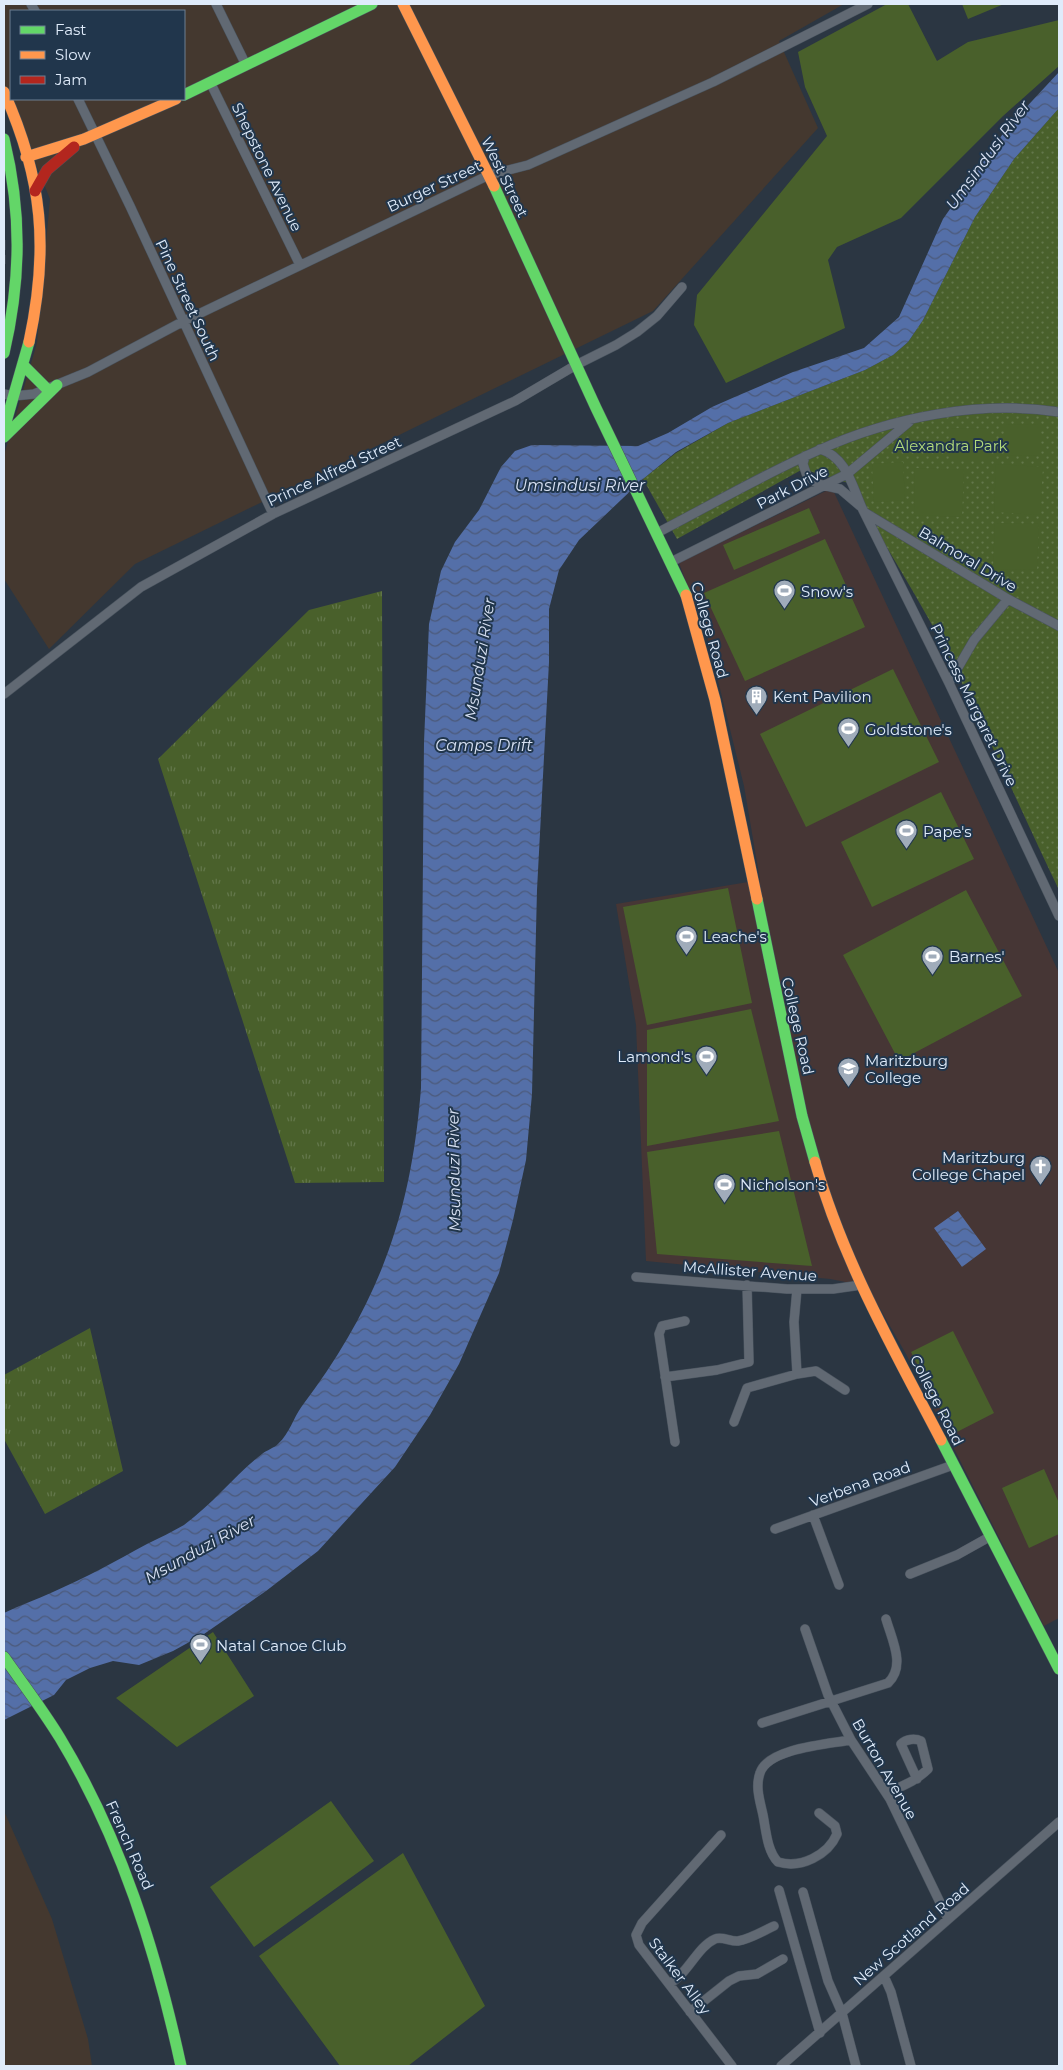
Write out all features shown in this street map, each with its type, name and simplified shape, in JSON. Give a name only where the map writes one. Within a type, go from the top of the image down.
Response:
[{"type":"street","points":[[216,4],[246,65]]},
{"type":"street","points":[[185,94],[372,4]]},
{"type":"street","name":"West Street","points":[[403,4],[489,175],[576,364]]},
{"type":"street","name":"Burger Street","points":[[9,395],[34,394],[114,360],[182,322],[489,175],[528,165],[704,86],[868,4]]},
{"type":"street","name":"Shepstone Avenue","points":[[210,82],[300,265]]},
{"type":"street","points":[[4,92],[22,138],[34,191],[42,256],[33,320],[23,365],[9,395],[4,429]]},
{"type":"street","name":"Pine Street South","points":[[78,100],[89,136],[182,322],[273,514]]},
{"type":"street","points":[[26,157],[89,136],[174,100]]},
{"type":"street","points":[[34,191],[48,170],[89,136]]},
{"type":"street","points":[[4,139],[16,192],[20,245],[17,294],[4,353]]},
{"type":"street","name":"Prince Alfred Street","points":[[4,694],[134,592],[273,514],[515,401],[576,364],[637,332],[657,316],[682,287]]},
{"type":"street","name":"College Road","points":[[576,364],[690,603],[715,700],[768,962],[812,1152],[827,1204],[862,1285],[1059,1669]]},
{"type":"street","points":[[4,437],[52,387],[27,371],[23,365]]},
{"type":"street","name":"Park Drive","points":[[657,533],[820,449],[913,418],[1001,409],[1038,409],[1059,412]]},
{"type":"street","name":"Park Drive","points":[[671,562],[846,474],[913,418]]},
{"type":"street","points":[[820,449],[836,456],[846,474]]},
{"type":"street","points":[[805,456],[803,464],[807,476],[818,484],[826,485]]},
{"type":"street","name":"Princess Margaret Drive","points":[[846,474],[949,683],[1059,916]]},
{"type":"street","name":"Princess Margaret Drive","points":[[826,485],[840,489],[863,510]]},
{"type":"street","name":"Balmoral Drive","points":[[863,510],[1008,599],[1059,626]]},
{"type":"street","points":[[949,683],[974,640],[1008,599]]},
{"type":"street","name":"McAllister Avenue","points":[[636,1277],[797,1289],[833,1289],[862,1285]]},
{"type":"street","points":[[665,1377],[717,1370],[749,1362],[747,1285]]},
{"type":"street","points":[[797,1289],[794,1322],[797,1374]]},
{"type":"street","points":[[674,1442],[659,1334],[661,1329],[667,1324],[685,1321]]},
{"type":"street","points":[[734,1422],[748,1388],[816,1370],[845,1390]]},
{"type":"street","name":"Verbena Road","points":[[775,1529],[953,1465]]},
{"type":"street","points":[[813,1515],[839,1585]]},
{"type":"street","points":[[910,1574],[957,1555],[991,1536]]},
{"type":"street","points":[[762,1723],[883,1686],[895,1675],[898,1662],[886,1619]]},
{"type":"street","name":"Burton Avenue","points":[[805,1629],[831,1702],[851,1740],[886,1793],[948,1919]]},
{"type":"street","name":"French Road","points":[[4,1657],[60,1736],[112,1834],[137,1896],[168,2008],[181,2066]]},
{"type":"street","points":[[819,1813],[834,1826],[837,1834],[833,1843],[820,1854],[805,1862],[795,1865],[778,1862],[771,1849],[759,1799],[758,1784],[760,1771],[779,1755],[851,1740]]},
{"type":"street","points":[[886,1793],[917,1779]]},
{"type":"street","name":"New Scotland Road","points":[[781,2066],[1059,1822]]},
{"type":"street","name":"Stalker Alley","points":[[721,1835],[637,1929],[636,1940],[732,2066]]},
{"type":"street","points":[[779,1890],[820,2033]]},
{"type":"street","points":[[803,1892],[828,1981],[842,2013],[856,2066]]},
{"type":"street","points":[[669,1984],[681,1978],[689,1964],[713,1940],[721,1938],[740,1940],[774,1926]]},
{"type":"street","points":[[690,2012],[729,1981],[757,1974],[784,1959]]},
{"type":"street","points":[[884,1976],[891,1992],[911,2066]]},
{"type":"shaded area","points":[[4,4],[844,4],[779,41],[818,128],[653,311],[135,564],[49,649],[4,579],[4,455],[37,343],[50,199],[10,100],[185,100],[185,10],[10,10],[10,100],[4,85]]},
{"type":"shaded area","name":"Maritzburg College","points":[[832,488],[1059,973],[1059,1618],[1044,1626],[906,1354],[867,1286],[830,1279],[646,1261],[636,1025],[616,904],[760,880],[744,786],[707,636],[679,563]]},
{"type":"shaded area","points":[[4,1811],[52,1919],[88,2039],[92,2066],[4,2066]]},
{"type":"green space","points":[[887,4],[908,4],[937,61],[968,42],[1059,20],[1059,66],[1003,116],[901,218],[837,247],[828,260],[845,328],[726,383],[694,325],[697,295],[827,136],[805,87],[798,52]]},
{"type":"green space","points":[[962,4],[1004,4],[968,19]]},
{"type":"green space","name":"Alexandra Park","points":[[1059,108],[1059,890],[981,722],[931,623],[848,483],[803,469],[677,539],[643,479],[676,453],[728,423],[865,370],[893,355],[908,342],[923,320],[975,217],[1014,159]]},
{"type":"green space","points":[[1005,424],[1039,425],[1039,456],[1005,455]]},
{"type":"green space","points":[[951,428],[990,429],[990,460],[951,460]]},
{"type":"green space","points":[[903,462],[905,500],[874,502],[872,464]]},
{"type":"green space","points":[[996,464],[1043,467],[1040,515],[994,512]]},
{"type":"green space","points":[[915,468],[964,470],[962,517],[914,515]]},
{"type":"green space","points":[[809,508],[820,533],[734,570],[723,545]]},
{"type":"green space","points":[[995,523],[1039,524],[1037,570],[993,569]]},
{"type":"green space","name":"Snow's","points":[[825,539],[865,627],[745,681],[704,593]]},
{"type":"green space","points":[[382,591],[384,1182],[295,1183],[158,759],[309,610]]},
{"type":"green space","name":"Goldstone's","points":[[893,669],[939,762],[806,827],[760,734]]},
{"type":"green space","name":"Pape's","points":[[941,792],[974,859],[872,907],[841,842]]},
{"type":"green space","name":"Leache's","points":[[728,888],[752,1003],[647,1025],[623,907]]},
{"type":"green space","name":"Barnes'","points":[[966,890],[1022,996],[899,1061],[843,955]]},
{"type":"green space","name":"Lamond's","points":[[751,1009],[779,1121],[647,1146],[647,1030]]},
{"type":"green space","name":"Nicholson's","points":[[779,1131],[812,1266],[657,1254],[647,1152]]},
{"type":"green space","points":[[90,1328],[123,1471],[45,1514],[4,1439],[4,1375]]},
{"type":"green space","points":[[953,1331],[994,1413],[953,1434],[911,1352]]},
{"type":"green space","points":[[1044,1469],[1059,1503],[1059,1534],[1029,1548],[1002,1488]]},
{"type":"green space","name":"Natal Canoe Club","points":[[213,1632],[254,1696],[177,1747],[116,1698]]},
{"type":"green space","points":[[331,1801],[374,1861],[254,1947],[210,1887]]},
{"type":"green space","points":[[403,1853],[485,2006],[408,2066],[340,2066],[259,1956]]},
{"type":"water","name":"Camps Drift","points":[[1059,72],[1059,108],[1014,159],[975,217],[923,320],[908,342],[893,355],[865,370],[728,423],[676,452],[643,479],[579,540],[559,570],[549,609],[549,662],[537,890],[532,1094],[526,1160],[499,1273],[459,1364],[430,1415],[395,1467],[318,1551],[266,1591],[204,1634],[173,1651],[139,1665],[113,1661],[90,1668],[66,1680],[54,1695],[4,1720],[4,1613],[77,1581],[184,1525],[205,1508],[252,1462],[275,1447],[286,1435],[299,1411],[352,1331],[371,1294],[387,1256],[409,1176],[421,1088],[424,742],[429,624],[441,571],[455,542],[479,510],[501,467],[515,451],[532,445],[638,446],[668,433],[712,407],[737,396],[793,372],[864,348],[899,317],[943,219],[1007,128]]},
{"type":"water","points":[[958,1211],[986,1249],[962,1267],[934,1228]]},
{"type":"railway","points":[[4,240],[4,264]]},
{"type":"traffic: fast","points":[[185,95],[372,4]]},
{"type":"traffic: fast","points":[[4,139],[14,193],[17,246],[14,299],[4,353]]},
{"type":"traffic: fast","points":[[494,186],[596,408],[686,595]]},
{"type":"traffic: fast","points":[[4,429],[29,342]]},
{"type":"traffic: fast","points":[[23,365],[47,389]]},
{"type":"traffic: fast","points":[[4,437],[57,385]]},
{"type":"traffic: fast","points":[[757,899],[802,1116],[815,1162]]},
{"type":"traffic: fast","points":[[941,1440],[1059,1669]]},
{"type":"traffic: fast","points":[[4,1657],[60,1738],[82,1776],[101,1816],[134,1897],[148,1938],[181,2066]]},
{"type":"traffic: slow","points":[[403,4],[494,186]]},
{"type":"traffic: slow","points":[[4,92],[27,155],[39,215],[39,276],[29,342]]},
{"type":"traffic: slow","points":[[26,157],[84,139],[174,100]]},
{"type":"traffic: slow","points":[[686,595],[715,700],[757,899]]},
{"type":"traffic: slow","points":[[815,1162],[840,1235],[855,1270],[888,1339],[941,1440]]},
{"type":"traffic: jam","points":[[35,191],[47,170],[74,147]]},
{"type":"place","name":"Snow's","points":[[785,610]]},
{"type":"place","name":"Kent Pavilion","points":[[757,715]]},
{"type":"place","name":"Goldstone's","points":[[849,748]]},
{"type":"place","name":"Pape's","points":[[907,850]]},
{"type":"place","name":"Leache's","points":[[687,955]]},
{"type":"place","name":"Barnes'","points":[[933,975]]},
{"type":"place","name":"Lamond's","points":[[707,1075]]},
{"type":"place","name":"Maritzburg College","points":[[849,1088]]},
{"type":"place","name":"Maritzburg College Chapel","points":[[1041,1185]]},
{"type":"place","name":"Nicholson's","points":[[724,1203]]},
{"type":"place","name":"Natal Canoe Club","points":[[200,1664]]},
{"type":"water label","name":"Umsindusi River","points":[[988,155]]},
{"type":"water label","name":"Umsindusi River","points":[[580,485]]},
{"type":"water label","name":"Msunduzi River","points":[[480,659]]},
{"type":"water label","name":"Msunduzi River","points":[[454,1170]]},
{"type":"water label","name":"Msunduzi River","points":[[200,1549]]}]
